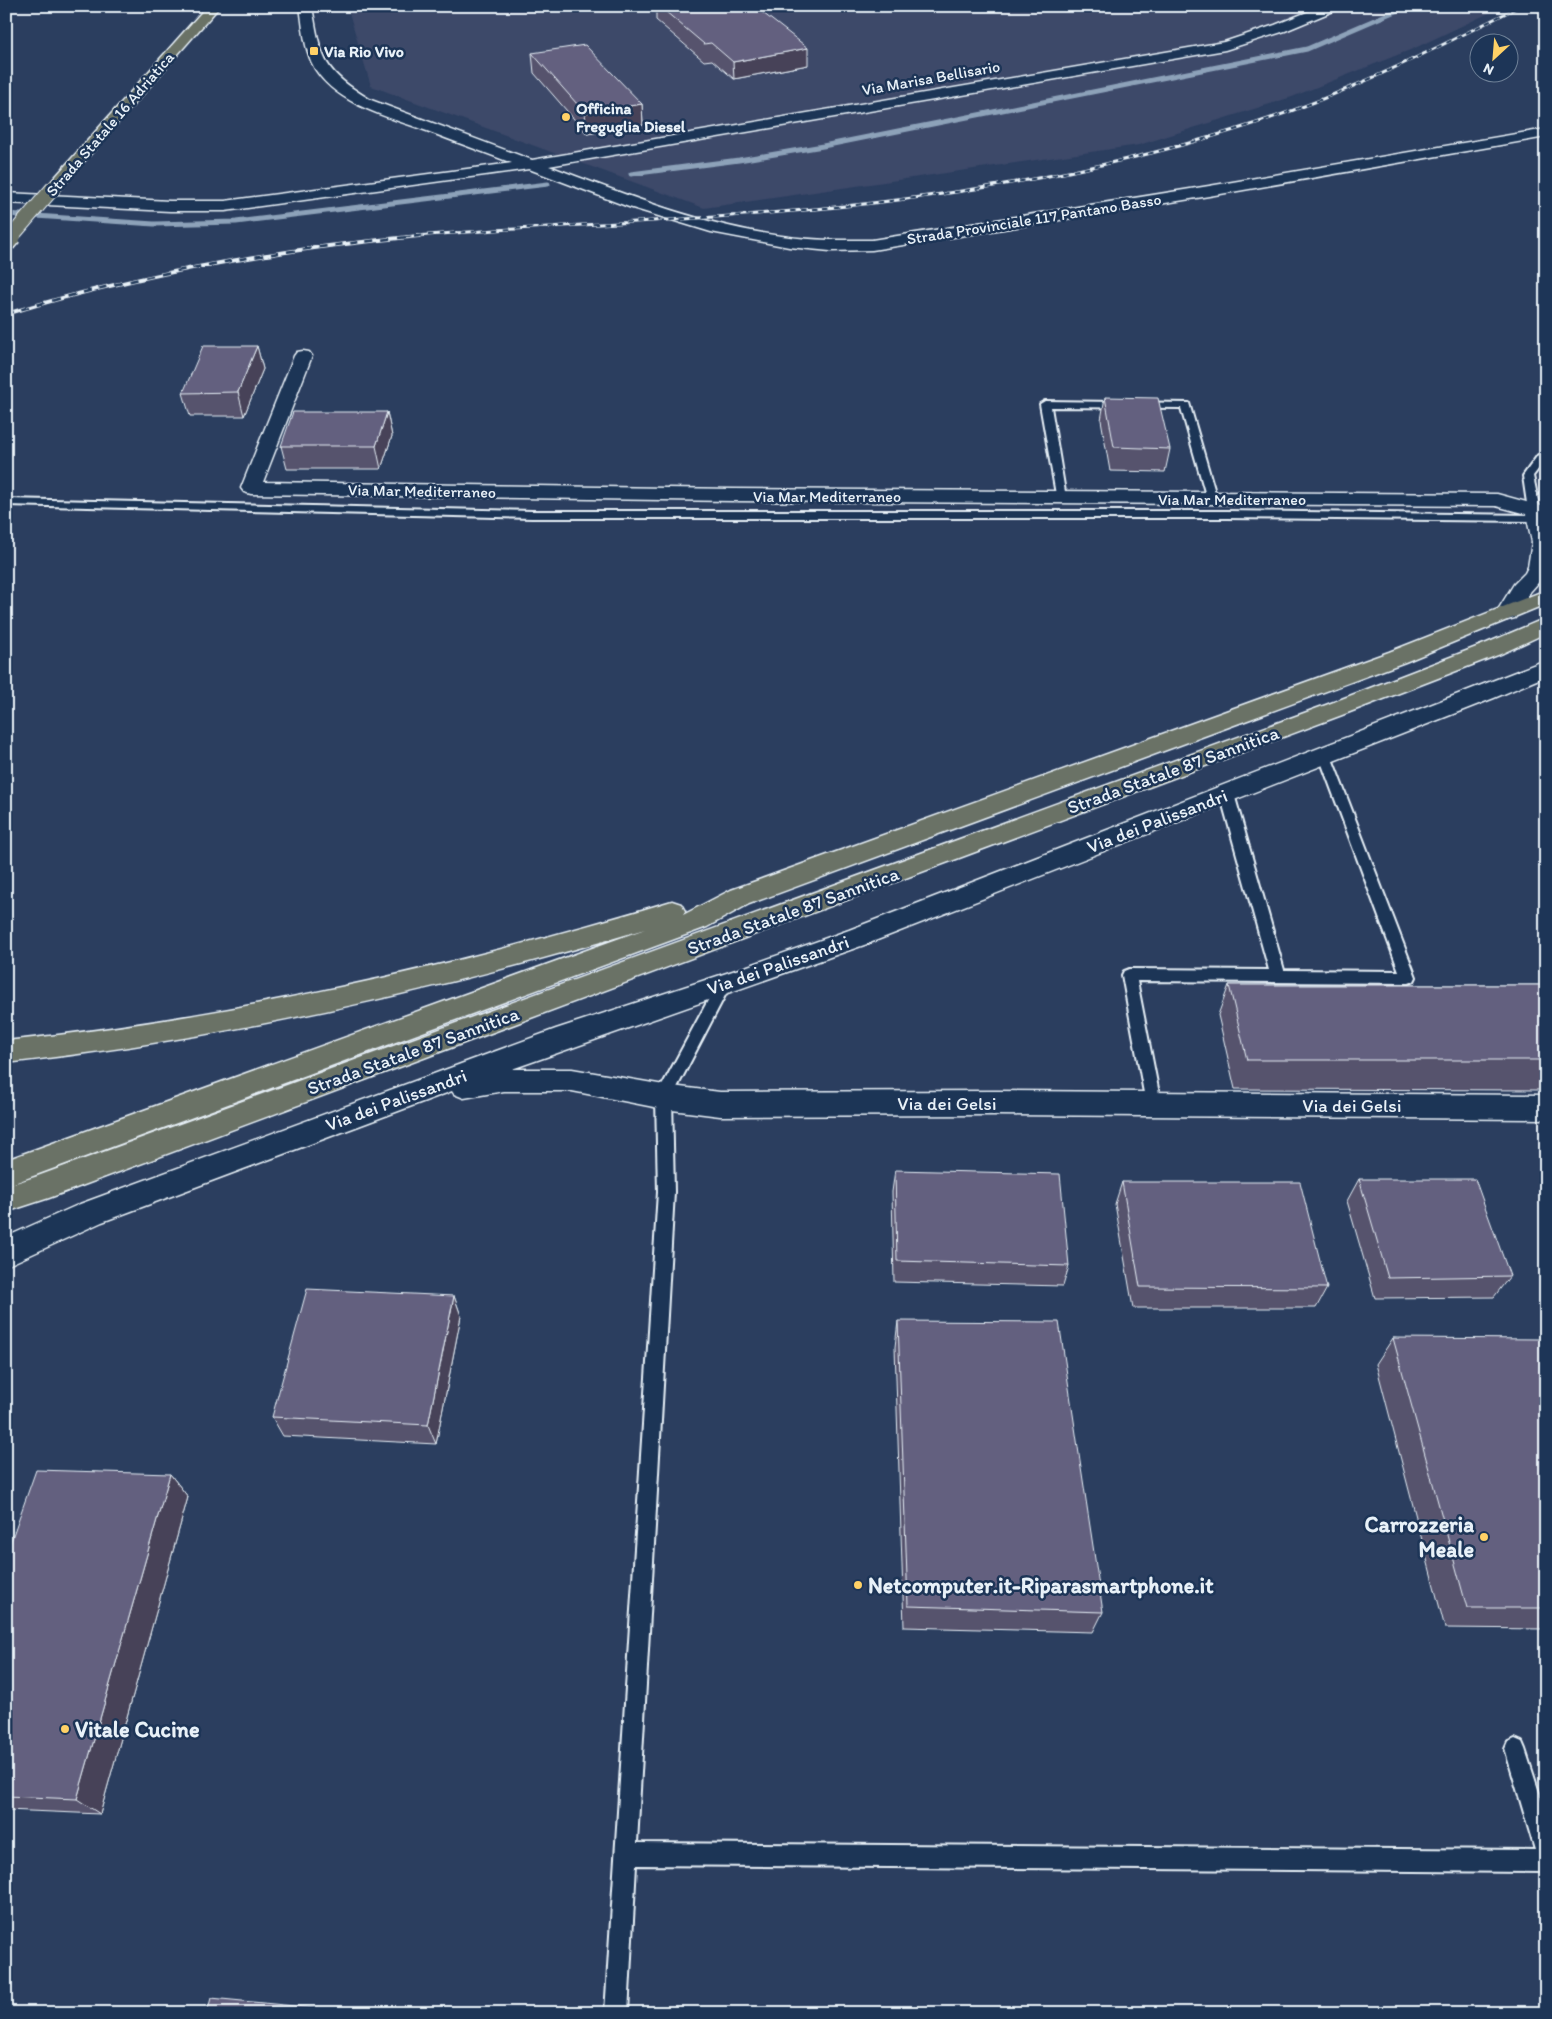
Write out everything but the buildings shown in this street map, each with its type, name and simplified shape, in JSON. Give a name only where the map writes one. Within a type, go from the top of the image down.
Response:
[{"type":"main road","name":"Strada Statale 16 Adriatica","points":[[6,243],[214,6]]},
{"type":"main road","name":"Strada Statale 87 Sannitica","points":[[740,897],[1397,657],[1546,596]]},
{"type":"main road","name":"Strada Statale 87 Sannitica","points":[[38,1189],[1297,724],[1495,648],[1546,626]]},
{"type":"main road","points":[[6,1052],[75,1046],[160,1034],[289,1009],[409,982],[560,944],[689,905],[740,897]]},
{"type":"main road","points":[[6,1173],[689,923],[740,897]]},
{"type":"main road","points":[[6,1199],[38,1189]]},
{"type":"main road","points":[[6,1203],[38,1189]]},
{"type":"street","points":[[306,6],[314,51],[326,75],[340,87],[366,103],[530,164]]},
{"type":"street","name":"Via Marisa Bellisario","points":[[530,164],[717,134],[944,93],[1225,46],[1291,24],[1333,6]]},
{"type":"street","name":"Strada Provinciale 117 Pantano Basso","points":[[530,164],[606,193],[713,229],[766,241],[840,247],[872,246],[998,226],[1546,133]]},
{"type":"street","points":[[6,198],[170,206],[225,206],[273,201],[530,164]]},
{"type":"street","name":"Via Mar Mediterraneo","points":[[303,356],[251,488],[1061,498],[1498,500],[1539,515]]},
{"type":"street","points":[[1508,613],[1523,586],[1535,576],[1541,560],[1542,544],[1539,515]]},
{"type":"street","name":"Via dei Palissandri","points":[[6,1252],[91,1213],[354,1115],[566,1037],[858,937],[1486,693],[1546,667]]},
{"type":"street","name":"Via dei Gelsi","points":[[354,1115],[464,1086],[504,1080],[572,1080],[664,1098],[720,1104],[1153,1104],[1546,1107]]},
{"type":"lane","points":[[1061,498],[1044,404],[1185,405],[1212,499]]},
{"type":"lane","points":[[6,502],[267,510],[704,516],[1087,513],[1539,515],[1528,476],[1542,456],[1546,455]]},
{"type":"lane","points":[[1153,1104],[1129,975],[1409,977],[1325,756]]},
{"type":"lane","points":[[1226,794],[1278,976]]},
{"type":"lane","points":[[616,2013],[666,1192],[664,1098],[724,984]]},
{"type":"lane","points":[[1515,1749],[1546,1850]]},
{"type":"lane","points":[[626,1854],[1546,1861]]},
{"type":"shaded area","points":[[347,6],[1504,6],[1415,48],[1292,97],[1139,145],[704,208],[371,86]]},
{"type":"waterway","points":[[631,174],[739,160],[823,146],[1307,49],[1407,6]]},
{"type":"waterway","points":[[6,214],[154,224],[236,222],[548,184]]},
{"type":"railway","points":[[406,237],[828,208],[945,194],[1120,161],[1234,130],[1308,105],[1415,58],[1520,6]]},
{"type":"railway","points":[[6,314],[108,286],[211,264],[314,248],[419,236]]},
{"type":"place","name":"Via Rio Vivo","points":[[314,51]]},
{"type":"place","name":"Officina Freguglia Diesel","points":[[566,117]]},
{"type":"place","name":"Carrozzeria Meale","points":[[1484,1537]]},
{"type":"place","name":"Netcomputer.it-Riparasmartphone.it","points":[[858,1585]]},
{"type":"place","name":"Vitale Cucine","points":[[65,1729]]}]
